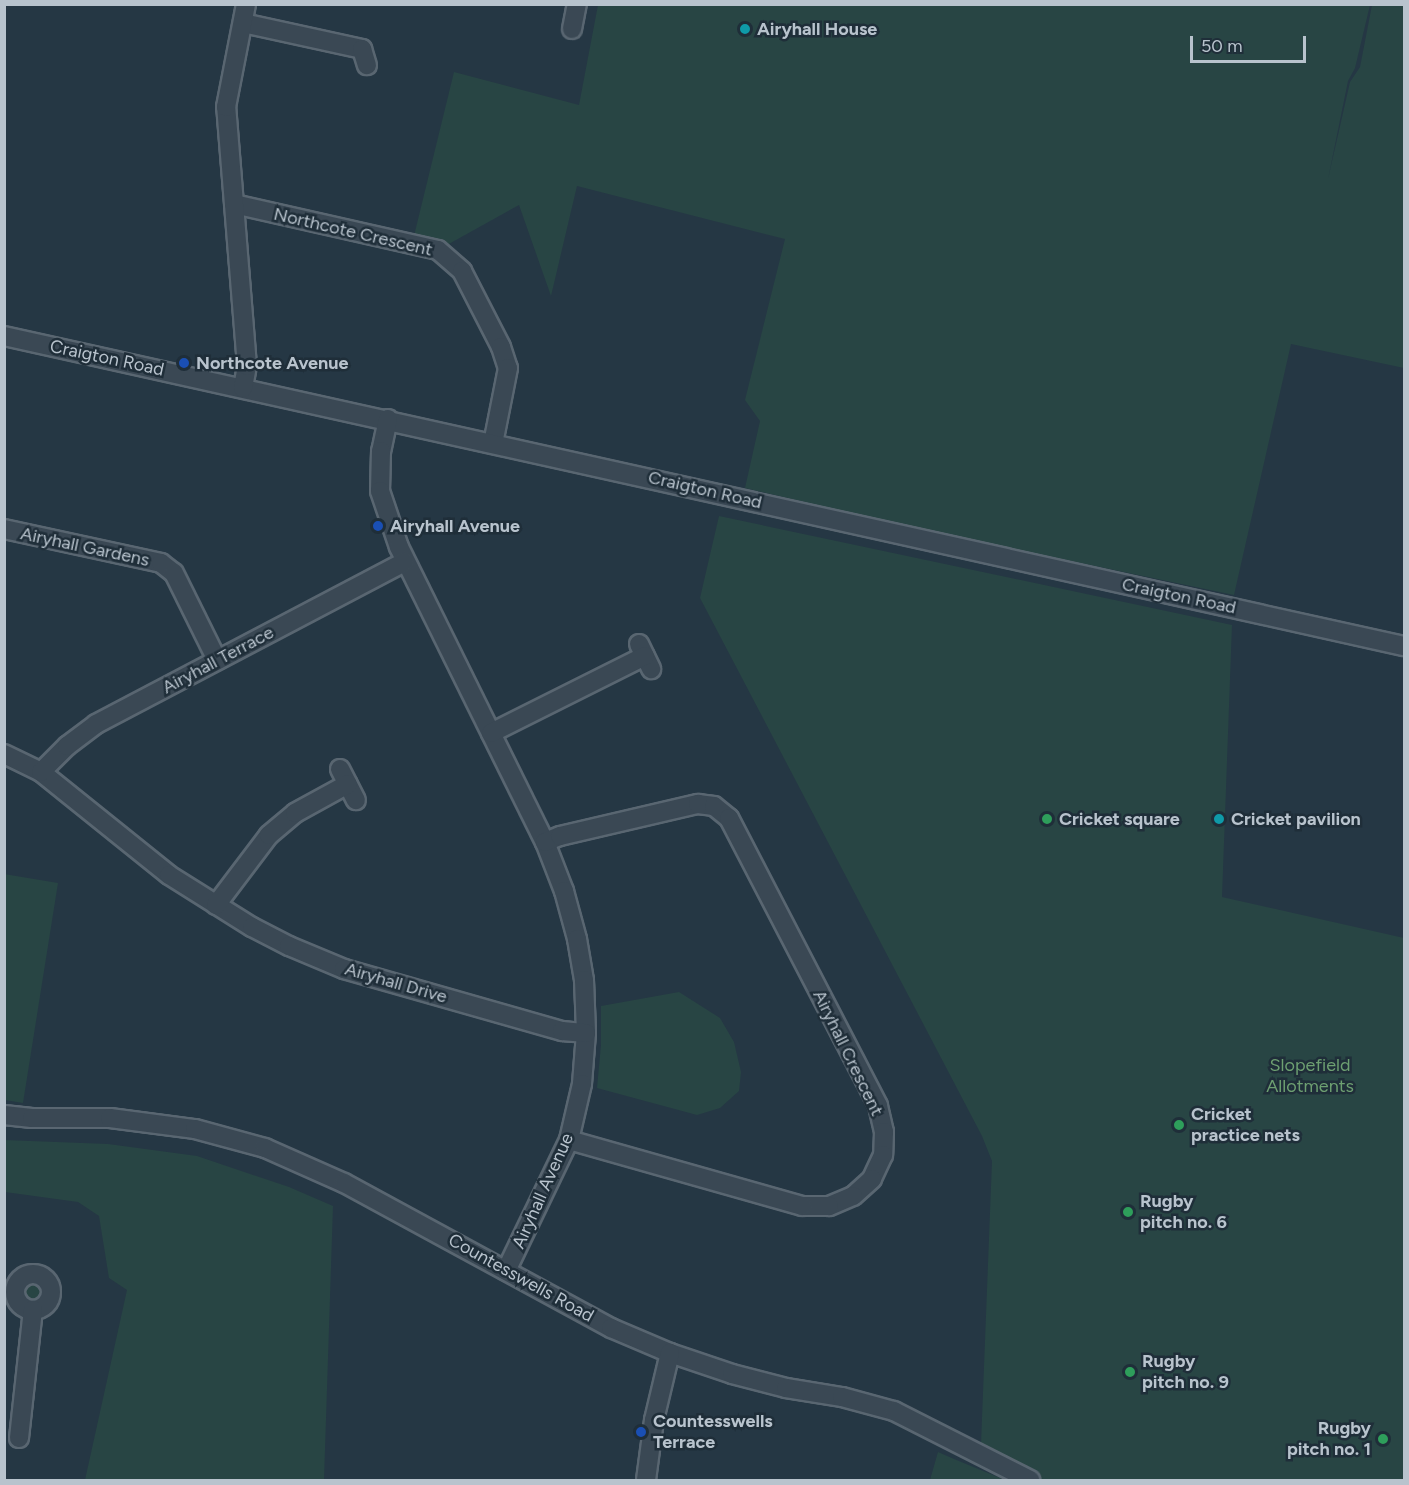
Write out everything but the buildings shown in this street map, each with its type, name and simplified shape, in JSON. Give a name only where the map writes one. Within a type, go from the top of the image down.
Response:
[{"type":"street","points":[[243,388],[247,366],[226,107],[246,4]]},
{"type":"street","points":[[572,29],[577,4]]},
{"type":"street","points":[[243,23],[367,50]]},
{"type":"street","name":"Northcote Crescent","points":[[234,204],[438,250],[462,271],[501,347],[508,368],[493,444]]},
{"type":"street","name":"Craigton Road","points":[[4,336],[388,419],[1404,646]]},
{"type":"street","name":"Airyhall Avenue","points":[[388,419],[381,451],[380,491],[405,562],[545,842],[564,891],[577,939],[584,980],[586,1033],[582,1084],[569,1140],[506,1271]]},
{"type":"street","name":"Airyhall Gardens","points":[[4,529],[160,563],[174,573],[217,660]]},
{"type":"street","name":"Airyhall Terrace","points":[[41,772],[67,746],[96,724],[405,562]]},
{"type":"street","points":[[491,733],[645,656]]},
{"type":"street","name":"Airyhall Drive","points":[[4,754],[41,772],[169,875],[252,927],[344,969],[562,1031],[586,1033]]},
{"type":"street","points":[[216,905],[269,834],[294,813],[348,784]]},
{"type":"street","name":"Airyhall Crescent","points":[[545,842],[560,836],[698,804],[714,806],[729,818],[878,1106],[884,1132],[883,1155],[872,1179],[853,1196],[829,1206],[802,1206],[569,1140]]},
{"type":"street","name":"Countesswells Road","points":[[4,1115],[32,1118],[110,1118],[195,1129],[265,1148],[344,1183],[612,1328],[670,1353],[732,1374],[786,1388],[842,1397],[894,1411],[1030,1480]]},
{"type":"street","points":[[19,1438],[13,1408],[33,1310]]},
{"type":"street","points":[[646,1480],[654,1420],[670,1353]]},
{"type":"green space","points":[[598,5],[1370,5],[1355,68],[1348,81],[1328,179],[1350,82],[1360,67],[1372,5],[1404,5],[1404,368],[1291,344],[1234,595],[928,531],[745,488],[760,421],[745,400],[785,239],[577,186],[551,296],[519,205],[438,250],[412,244],[454,72],[579,105]]},
{"type":"green space","name":"Slopefield Allotments","points":[[719,516],[1232,625],[1222,897],[1404,938],[1404,1480],[1043,1480],[981,1444],[992,1161],[982,1136],[700,598]]},
{"type":"green space","points":[[4,874],[58,883],[23,1103],[5,1100]]},
{"type":"green space","points":[[679,992],[720,1018],[734,1042],[741,1072],[739,1091],[720,1108],[697,1115],[597,1088],[601,1045],[601,1006]]},
{"type":"green space","points":[[4,1140],[108,1144],[197,1156],[289,1187],[333,1206],[324,1480],[85,1480],[127,1290],[109,1278],[99,1216],[78,1202],[5,1192]]},
{"type":"green space","points":[[32,1283],[38,1286],[41,1292],[38,1298],[32,1301],[26,1298],[23,1292],[26,1286]]},
{"type":"green space","points":[[938,1452],[954,1459],[1005,1480],[930,1480]]},
{"type":"place","name":"Airyhall House","points":[[745,29]]},
{"type":"place","name":"Northcote Avenue","points":[[184,363]]},
{"type":"place","name":"Airyhall Avenue","points":[[378,526]]},
{"type":"place","name":"Cricket square","points":[[1047,819]]},
{"type":"place","name":"Cricket pavilion","points":[[1219,819]]},
{"type":"place","name":"Cricket practice nets","points":[[1179,1125]]},
{"type":"place","name":"Rugby pitch no. 6","points":[[1128,1212]]},
{"type":"place","name":"Rugby pitch no. 9","points":[[1130,1372]]},
{"type":"place","name":"Countesswells Terrace","points":[[641,1432]]},
{"type":"place","name":"Rugby pitch no. 1","points":[[1383,1439]]}]
